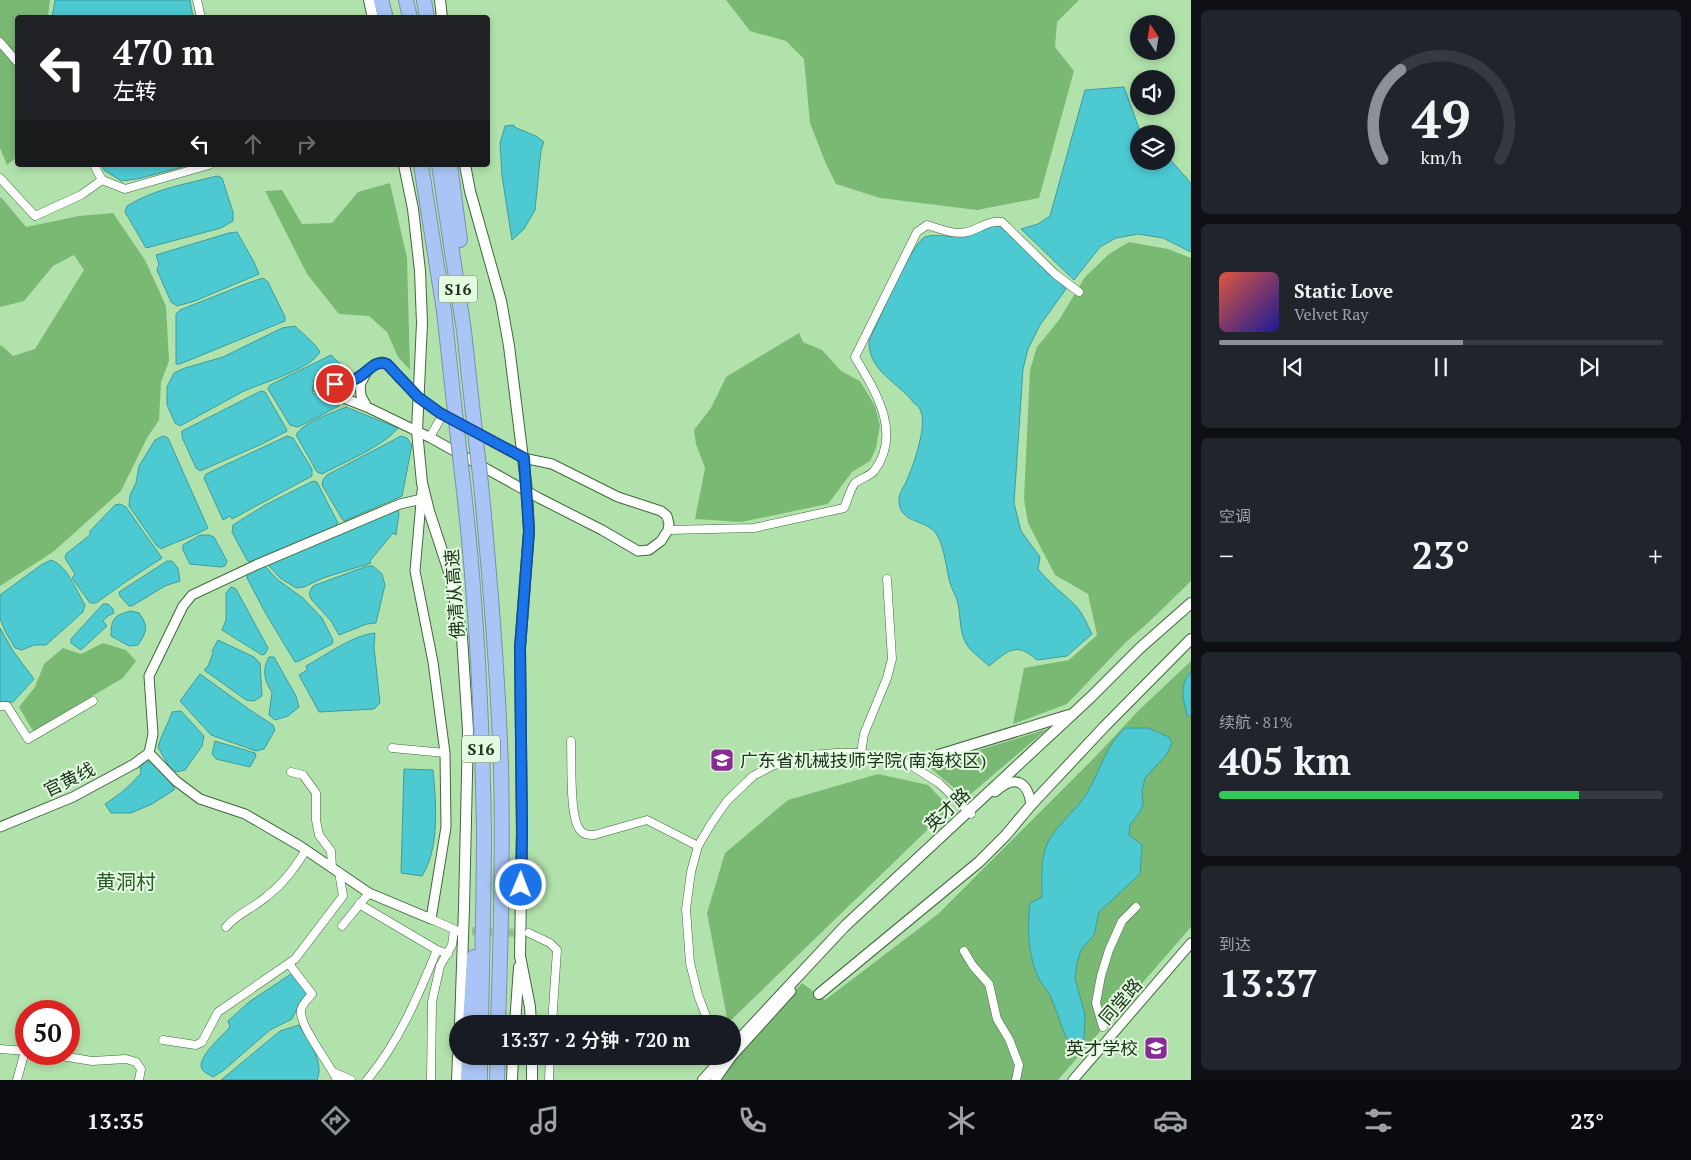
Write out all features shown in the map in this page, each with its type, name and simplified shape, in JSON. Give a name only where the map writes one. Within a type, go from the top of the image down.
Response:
[{"type":"highway","points":[[381,0],[385,15]]},
{"type":"highway","points":[[388,0],[391,15]]},
{"type":"highway","points":[[406,0],[409,15]]},
{"type":"highway","points":[[424,0],[426,15]]},
{"type":"highway","name":"佛清从高速","points":[[421,167],[445,319],[473,585],[481,719],[484,830],[481,1015]]},
{"type":"highway","name":"佛清从高速","points":[[439,167],[464,331],[492,603],[500,764],[502,858],[498,1015]]},
{"type":"highway","points":[[450,167],[462,257],[464,331]]},
{"type":"highway","points":[[470,1015],[472,976],[483,894]]},
{"type":"highway","points":[[468,1080],[469,1065]]},
{"type":"highway","points":[[480,1065],[480,1080]]},
{"type":"highway","points":[[497,1080],[498,1065]]},
{"type":"main road","points":[[370,0],[372,15]]},
{"type":"main road","points":[[440,0],[442,15]]},
{"type":"main road","points":[[404,167],[413,209],[420,271],[422,323],[417,431],[422,482],[429,511],[450,575],[462,637],[468,730],[460,1015]]},
{"type":"main road","points":[[465,167],[470,191],[500,301],[509,346],[527,491],[529,531],[520,648],[522,832],[520,956],[516,1015]]},
{"type":"main road","name":"英才路","points":[[741,1037],[845,926],[970,812],[1140,648],[1191,602]]},
{"type":"main road","points":[[819,994],[979,862],[1104,727],[1191,639]]},
{"type":"main road","points":[[909,764],[1073,714]]},
{"type":"main road","points":[[520,956],[530,1015]]},
{"type":"main road","points":[[456,1080],[457,1065]]},
{"type":"main road","points":[[512,1080],[513,1065]]},
{"type":"main road","points":[[532,1065],[532,1080]]},
{"type":"main road","points":[[703,1080],[717,1065]]},
{"type":"street","points":[[197,0],[200,15]]},
{"type":"street","points":[[0,42],[15,60]]},
{"type":"street","points":[[95,167],[102,180],[125,189],[202,167]]},
{"type":"street","points":[[0,178],[35,216],[80,195],[102,180]]},
{"type":"street","points":[[668,530],[754,528],[844,508],[854,484],[872,474],[880,464],[888,441],[885,420],[878,398],[855,357],[917,232],[927,225],[953,232],[966,232],[996,221],[1002,222],[1055,274],[1079,292]]},
{"type":"street","points":[[382,362],[387,364],[418,397],[443,414],[524,458],[552,464],[618,497],[661,511],[667,516],[668,530],[661,541],[649,550],[638,551],[430,437],[318,385],[342,384],[354,380],[375,364],[382,362]]},
{"type":"street","points":[[367,371],[362,380],[360,390],[367,407]]},
{"type":"street","points":[[430,437],[443,414]]},
{"type":"street","points":[[422,482],[415,572],[433,662],[445,753],[446,827],[431,919]]},
{"type":"street","points":[[422,499],[400,504],[256,565],[192,596],[183,606],[149,676],[153,734],[149,753],[176,782],[200,799],[245,814],[306,850],[370,893],[457,930],[448,954],[440,966],[432,1002],[431,1080]]},
{"type":"street","points":[[861,753],[864,734],[887,678],[892,658],[887,579]]},
{"type":"street","points":[[0,706],[7,706],[28,739],[93,701]]},
{"type":"street","points":[[571,740],[574,816],[581,832],[586,835],[594,835],[647,820],[698,846]]},
{"type":"street","points":[[392,748],[445,753]]},
{"type":"street","points":[[706,1015],[698,995],[690,963],[686,909],[691,872],[698,846],[727,801],[754,776],[772,766],[811,755],[837,752],[861,753],[909,764],[940,783],[970,812]]},
{"type":"street","name":"官黄线","points":[[0,827],[73,797],[134,764],[149,753]]},
{"type":"street","points":[[163,1040],[196,1045],[202,1042],[218,1012],[294,959],[343,896],[331,851],[319,835],[316,820],[316,793],[303,775],[291,772]]},
{"type":"street","name":"英才路","points":[[741,1046],[853,924],[970,812],[1002,785],[1017,782],[1025,785],[1030,794],[1031,805]]},
{"type":"street","points":[[226,927],[234,918],[248,911],[268,896],[288,877],[306,850]]},
{"type":"street","points":[[342,926],[370,893]]},
{"type":"street","points":[[359,904],[448,954]]},
{"type":"street","points":[[1103,1027],[1096,1003],[1101,976],[1109,950],[1122,921],[1136,907]]},
{"type":"street","points":[[529,933],[550,943],[557,950],[553,1015]]},
{"type":"street","name":"同堂路","points":[[1073,1080],[1191,943]]},
{"type":"street","points":[[367,1080],[390,1049],[408,1018],[438,950]]},
{"type":"street","points":[[964,951],[973,966],[989,984],[997,1019],[1009,1039],[1018,1065],[1016,1080]]},
{"type":"street","points":[[290,962],[292,968],[312,994],[301,1008],[301,1015],[317,1050],[334,1072],[337,1080]]},
{"type":"street","points":[[0,1049],[15,1050]]},
{"type":"street","points":[[80,1059],[92,1061],[126,1059],[136,1062],[142,1069],[139,1080]]},
{"type":"street","points":[[17,1080],[21,1065]]},
{"type":"street","points":[[549,1080],[550,1065]]},
{"type":"street","name":"英才路","points":[[715,1080],[726,1065]]},
{"type":"street","points":[[334,1072],[351,1080]]},
{"type":"green space","points":[[0,0],[50,0],[48,15],[15,15],[15,159],[7,165],[0,148]]},
{"type":"green space","points":[[726,0],[1079,0],[1057,22],[1055,47],[1074,71],[1039,198],[977,210],[880,198],[836,184],[810,123],[804,59],[786,41],[750,31]]},
{"type":"green space","points":[[390,183],[407,258],[410,370],[398,357],[387,332],[369,316],[339,314],[307,274],[265,191],[282,190],[302,224],[332,223],[358,192]]},
{"type":"green space","points":[[1,197],[26,227],[79,216],[113,213],[145,260],[166,306],[169,361],[161,382],[159,420],[147,438],[121,491],[53,552],[0,586],[0,347],[1,345],[13,356],[35,349],[84,270],[74,255],[53,266],[24,301],[0,307]]},
{"type":"green space","points":[[1129,242],[1168,249],[1191,258],[1191,581],[1125,643],[1067,704],[1013,724],[1024,668],[1069,660],[1097,635],[1088,594],[1055,575],[1028,523],[1024,499],[1030,370],[1037,347],[1059,320],[1085,277],[1109,254]]},
{"type":"green space","points":[[799,333],[803,342],[822,350],[841,371],[860,381],[875,406],[880,425],[876,448],[870,461],[852,472],[828,504],[741,522],[695,519],[705,468],[696,444],[694,430],[711,408],[726,377]]},
{"type":"green space","points":[[103,643],[126,650],[136,661],[123,678],[33,731],[19,707],[35,687],[44,664],[63,648],[81,654]]},
{"type":"green space","points":[[1191,661],[1191,927],[1058,1080],[720,1080],[729,1065],[741,1065],[741,1051],[802,983],[825,1000],[938,914],[1096,756],[1138,711]]},
{"type":"green space","points":[[1047,729],[966,798],[928,766]]},
{"type":"green space","points":[[878,774],[928,785],[950,808],[736,1015],[726,1015],[707,913],[725,853],[788,800]]},
{"type":"water","points":[[55,0],[190,0],[193,15],[52,15]]},
{"type":"water","points":[[1124,87],[1130,104],[1130,115],[1134,115],[1138,125],[1130,125],[1130,170],[1175,170],[1175,165],[1191,183],[1191,252],[1163,238],[1138,234],[1116,238],[1100,247],[1074,280],[1021,229],[1038,224],[1050,216],[1085,90]]},
{"type":"water","points":[[514,125],[514,127],[536,136],[544,142],[541,150],[535,210],[524,229],[512,240],[502,176],[500,143],[505,126]]},
{"type":"water","points":[[103,167],[182,167],[137,179],[121,181],[104,170]]},
{"type":"water","points":[[217,176],[222,178],[233,212],[233,221],[221,228],[146,248],[125,212],[127,206],[159,191]]},
{"type":"water","points":[[995,223],[1066,289],[1040,325],[1028,349],[1023,369],[1014,503],[1021,531],[1040,557],[1038,569],[1076,606],[1092,634],[1067,656],[1037,660],[1023,651],[1012,650],[989,666],[972,651],[964,640],[959,609],[950,583],[940,540],[927,526],[903,513],[900,507],[899,497],[909,475],[921,437],[921,411],[885,375],[873,360],[869,341],[904,268],[919,242],[929,236],[968,234]]},
{"type":"water","points":[[237,232],[259,274],[195,301],[177,306],[171,302],[157,270],[159,264],[156,255]]},
{"type":"water","points":[[263,278],[268,282],[285,317],[285,321],[176,364],[176,314],[180,310]]},
{"type":"water","points":[[295,326],[320,352],[315,359],[296,370],[242,392],[180,426],[175,423],[167,405],[167,387],[174,373],[223,357],[282,328]]},
{"type":"water","points":[[331,355],[351,374],[339,377],[319,375],[312,393],[339,404],[339,406],[298,427],[290,425],[268,389],[270,385]]},
{"type":"water","points":[[261,391],[265,392],[287,431],[200,471],[196,468],[182,437],[182,431]]},
{"type":"water","points":[[346,407],[398,428],[392,435],[363,454],[322,474],[317,472],[296,435],[311,422]]},
{"type":"water","points":[[163,436],[168,438],[208,528],[161,549],[156,545],[129,506],[130,495],[136,483],[139,466],[155,440]]},
{"type":"water","points":[[287,436],[293,438],[312,469],[312,476],[232,519],[230,516],[223,520],[204,478],[206,474]]},
{"type":"water","points":[[401,436],[407,438],[412,445],[402,496],[344,521],[322,485],[323,480],[327,475]]},
{"type":"water","points":[[313,481],[317,482],[338,523],[334,527],[250,562],[247,560],[232,532],[233,525],[265,505]]},
{"type":"water","points":[[120,504],[126,507],[162,558],[96,603],[90,603],[72,578],[75,574],[65,558],[66,554],[90,535],[90,531],[115,505]]},
{"type":"water","points":[[398,508],[396,535],[393,533],[370,561],[371,563],[323,578],[304,587],[296,588],[280,578],[269,566],[271,561]]},
{"type":"water","points":[[200,535],[214,537],[227,561],[225,566],[190,564],[183,550],[183,545]]},
{"type":"water","points":[[51,560],[62,567],[71,579],[85,605],[83,612],[46,645],[34,645],[22,650],[15,648],[0,619],[0,595],[41,565]]},
{"type":"water","points":[[167,561],[172,561],[178,568],[180,581],[165,586],[129,606],[120,596],[119,592]]},
{"type":"water","points":[[264,565],[278,580],[303,598],[322,618],[333,640],[332,644],[295,662],[247,578],[247,572]]},
{"type":"water","points":[[367,566],[373,566],[382,574],[385,585],[376,623],[367,624],[339,635],[331,621],[311,599],[309,593],[313,586]]},
{"type":"water","points":[[231,587],[236,589],[268,648],[265,654],[262,655],[222,630],[226,620],[226,593]]},
{"type":"water","points":[[103,604],[108,604],[114,613],[103,621],[107,626],[81,650],[71,643],[71,639]]},
{"type":"water","points":[[131,611],[139,613],[146,629],[138,645],[129,646],[111,636],[111,630],[117,616]]},
{"type":"water","points":[[0,628],[13,651],[34,679],[13,702],[0,702]]},
{"type":"water","points":[[375,633],[374,647],[380,703],[374,709],[319,712],[299,675],[307,670],[306,666],[340,646],[358,637]]},
{"type":"water","points":[[218,640],[254,657],[260,663],[262,696],[254,701],[246,700],[204,670],[208,666],[212,651]]},
{"type":"water","points":[[269,657],[274,657],[296,696],[299,707],[288,716],[275,720],[269,715],[272,692],[267,684],[265,675],[265,666]]},
{"type":"water","points":[[1191,671],[1191,717],[1187,715],[1183,687]]},
{"type":"water","points":[[200,674],[273,725],[275,730],[264,749],[256,751],[211,735],[180,701]]},
{"type":"water","points":[[181,711],[204,736],[202,746],[185,770],[176,772],[168,765],[158,747],[172,712]]},
{"type":"water","points":[[1125,728],[1148,728],[1169,737],[1172,743],[1167,754],[1145,778],[1142,791],[1143,805],[1130,825],[1129,835],[1142,845],[1140,874],[1099,912],[1094,935],[1081,950],[1075,979],[1085,1014],[1084,1040],[1071,1045],[1050,995],[1035,970],[1029,932],[1030,903],[1042,897],[1042,864],[1047,844],[1087,793],[1108,750]]},
{"type":"water","points":[[215,741],[255,753],[256,756],[250,767],[216,759],[212,754]]},
{"type":"water","points":[[147,760],[174,787],[174,790],[152,804],[131,813],[111,813],[105,804],[133,782],[141,773],[140,767]]},
{"type":"water","points":[[404,769],[433,770],[436,810],[434,839],[428,865],[422,876],[401,873]]},
{"type":"water","points":[[291,974],[306,989],[307,993],[292,1019],[270,1030],[224,1070],[213,1077],[204,1071],[201,1066],[204,1056],[230,1027],[228,1021],[249,1002]]},
{"type":"water","points":[[299,1025],[311,1044],[317,1059],[319,1073],[317,1080],[221,1080],[280,1031]]},
{"type":"tunnel","points":[[460,931],[526,933]]},
{"type":"place","name":"广东省机械技师学院(南海校区)","points":[[722,760]]},
{"type":"place","name":"英才学校","points":[[1156,1048]]},
{"type":"district","name":"黄洞村","points":[[126,881]]},
{"type":"route","points":[[335,384],[354,380],[375,364],[382,362],[387,364],[418,397],[440,413],[524,458],[529,531],[520,648],[521,885]]}]
